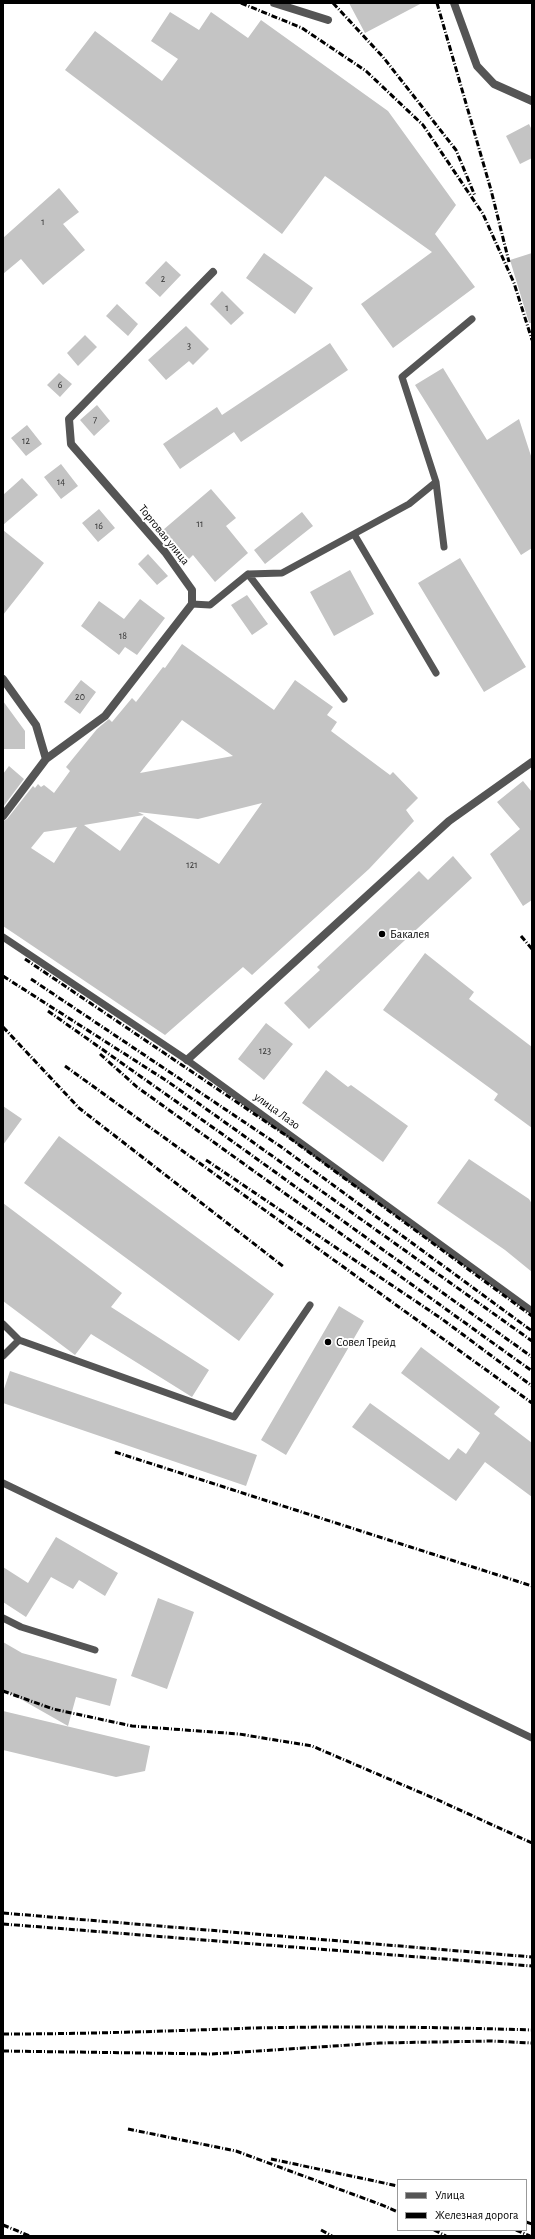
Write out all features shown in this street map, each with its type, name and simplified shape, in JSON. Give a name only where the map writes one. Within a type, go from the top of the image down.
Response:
[{"type":"street","points":[[274,3],[328,20]]},
{"type":"street","points":[[454,3],[477,66],[494,84],[532,101]]},
{"type":"street","name":"Торговая улица","points":[[192,604],[192,590],[165,552],[71,444],[69,419],[213,272]]},
{"type":"street","points":[[3,816],[46,759],[105,716],[192,604]]},
{"type":"street","points":[[3,679],[36,725],[46,759]]},
{"type":"street","points":[[187,1060],[449,821],[532,762]]},
{"type":"lane","points":[[444,547],[436,482],[402,377],[472,319]]},
{"type":"lane","points":[[192,604],[210,605],[248,574],[282,573],[409,504],[436,482]]},
{"type":"lane","points":[[354,534],[436,673]]},
{"type":"lane","points":[[248,574],[344,698]]},
{"type":"lane","name":"улица Лазо","points":[[3,937],[187,1060],[532,1311]]},
{"type":"lane","points":[[3,1324],[20,1340],[234,1417],[310,1304]]},
{"type":"lane","points":[[3,1356],[20,1340]]},
{"type":"lane","points":[[3,1483],[532,1738]]},
{"type":"lane","points":[[3,1618],[21,1627],[95,1650]]},
{"type":"building","points":[[349,3],[422,3],[365,33]]},
{"type":"building","points":[[170,12],[199,30],[211,12],[248,38],[261,20],[388,111],[456,205],[435,234],[475,287],[393,348],[361,304],[432,252],[325,176],[282,234],[65,70],[95,31],[162,81],[178,59],[151,41]]},
{"type":"building","points":[[529,124],[532,130],[532,158],[520,164],[506,136]]},
{"type":"building","points":[[59,188],[79,212],[63,224],[85,250],[43,285],[21,259],[3,274],[3,238]]},
{"type":"building","points":[[264,253],[313,288],[295,314],[246,278]]},
{"type":"building","points":[[532,253],[532,323],[529,323],[510,260]]},
{"type":"building","points":[[166,261],[181,275],[160,297],[145,283]]},
{"type":"building","points":[[222,291],[244,313],[231,325],[210,304]]},
{"type":"building","points":[[117,304],[138,324],[128,336],[106,316]]},
{"type":"building","points":[[186,326],[209,349],[193,365],[189,361],[166,380],[148,360]]},
{"type":"building","points":[[85,335],[97,347],[78,366],[67,353]]},
{"type":"building","points":[[330,343],[348,370],[241,442],[234,432],[180,469],[163,444],[217,407],[222,415]]},
{"type":"building","points":[[443,368],[487,440],[519,419],[532,459],[532,548],[521,555],[415,385]]},
{"type":"building","points":[[59,373],[72,384],[60,397],[47,385]]},
{"type":"building","points":[[97,405],[110,421],[94,436],[80,420]]},
{"type":"building","points":[[27,425],[42,444],[26,456],[11,438]]},
{"type":"building","points":[[61,464],[78,486],[61,499],[44,477]]},
{"type":"building","points":[[22,478],[38,495],[3,525],[3,495]]},
{"type":"building","points":[[211,489],[236,518],[226,526],[248,553],[215,582],[193,555],[189,559],[163,530]]},
{"type":"building","points":[[99,509],[115,528],[98,542],[82,523]]},
{"type":"building","points":[[302,512],[313,526],[265,564],[254,550]]},
{"type":"building","points":[[3,530],[44,563],[3,615]]},
{"type":"building","points":[[148,554],[168,576],[157,585],[138,564]]},
{"type":"building","points":[[460,558],[526,667],[484,692],[418,583]]},
{"type":"building","points":[[350,570],[374,614],[334,636],[310,592]]},
{"type":"building","points":[[247,595],[268,624],[252,635],[231,605]]},
{"type":"building","points":[[140,599],[165,618],[137,655],[125,647],[119,655],[81,626],[99,601],[124,619]]},
{"type":"building","points":[[182,644],[274,710],[295,680],[333,707],[327,715],[337,722],[331,731],[390,775],[393,772],[418,798],[406,810],[414,821],[369,869],[252,975],[243,967],[165,1035],[3,926],[3,821],[7,819],[33,786],[35,788],[38,784],[41,787],[44,785],[54,793],[70,771],[66,767],[97,729],[109,719],[112,722],[132,698],[136,702],[163,667],[165,668]],"holes":[[[182,720],[233,756],[140,773]],[[262,803],[219,864],[144,816],[120,851],[84,825],[144,815],[138,812],[198,819]],[[77,827],[54,863],[31,848],[44,832]]]},
{"type":"building","points":[[81,680],[96,692],[80,714],[64,702]]},
{"type":"building","points":[[3,701],[25,731],[25,749],[3,749]]},
{"type":"building","points":[[9,766],[24,779],[3,807],[3,774]]},
{"type":"building","points":[[523,781],[532,792],[532,900],[523,906],[490,854],[520,829],[497,802]]},
{"type":"building","name":"Бакалея","points":[[453,856],[472,878],[309,1029],[284,1003],[320,970],[317,967],[419,871],[428,880]]},
{"type":"building","points":[[425,953],[474,992],[469,999],[532,1047],[532,1128],[494,1100],[498,1094],[383,1010]]},
{"type":"building","points":[[266,1023],[293,1044],[264,1080],[238,1059]]},
{"type":"building","points":[[326,1070],[348,1087],[351,1085],[408,1126],[383,1162],[302,1103]]},
{"type":"building","points":[[3,1106],[22,1119],[3,1145]]},
{"type":"building","points":[[59,1136],[274,1294],[239,1341],[24,1183]]},
{"type":"building","points":[[469,1159],[529,1199],[532,1204],[532,1272],[505,1250],[437,1203]]},
{"type":"building","points":[[3,1203],[122,1293],[111,1307],[209,1370],[192,1397],[91,1334],[75,1355],[3,1301]]},
{"type":"building","points":[[339,1306],[364,1321],[286,1455],[261,1440]]},
{"type":"building","points":[[421,1347],[500,1407],[494,1414],[532,1443],[532,1497],[485,1462],[456,1501],[352,1427],[370,1403],[449,1460],[458,1448],[466,1454],[480,1433],[401,1373]]},
{"type":"building","points":[[10,1371],[257,1455],[246,1486],[3,1403],[3,1392]]},
{"type":"building","points":[[56,1537],[118,1573],[105,1596],[79,1580],[73,1589],[51,1577],[26,1617],[3,1602],[3,1567],[28,1583]]},
{"type":"building","points":[[158,1598],[194,1612],[167,1689],[131,1676]]},
{"type":"building","points":[[3,1642],[22,1653],[117,1679],[110,1706],[76,1697],[68,1726],[3,1689]]},
{"type":"building","points":[[3,1711],[150,1746],[145,1771],[116,1777],[3,1750]]},
{"type":"railway","points":[[241,3],[302,28],[366,71],[423,125],[483,214],[514,283],[532,340]]},
{"type":"railway","points":[[333,3],[383,57],[456,150],[475,196]]},
{"type":"railway","points":[[437,3],[491,190],[509,262]]},
{"type":"railway","points":[[521,936],[532,949]]},
{"type":"railway","points":[[25,959],[287,1136],[532,1316]]},
{"type":"railway","points":[[3,976],[167,1081],[532,1341]]},
{"type":"railway","points":[[31,979],[280,1146],[532,1331]]},
{"type":"railway","points":[[48,1011],[225,1136],[532,1357]]},
{"type":"railway","points":[[3,1027],[79,1108],[284,1267]]},
{"type":"railway","points":[[100,1054],[137,1087],[532,1371]]},
{"type":"railway","points":[[65,1066],[532,1403]]},
{"type":"railway","points":[[206,1160],[442,1319],[532,1386]]},
{"type":"railway","points":[[115,1452],[532,1586]]},
{"type":"railway","points":[[3,1691],[53,1709],[132,1726],[239,1734],[312,1746],[438,1800],[532,1843]]},
{"type":"railway","points":[[3,1913],[532,1957]]},
{"type":"railway","points":[[3,1924],[532,1966]]},
{"type":"railway","points":[[3,2034],[323,2027],[532,2030]]},
{"type":"railway","points":[[3,2051],[212,2054],[380,2043],[492,2041],[532,2043]]},
{"type":"railway","points":[[128,2129],[236,2151],[397,2212]]},
{"type":"railway","points":[[271,2159],[397,2186]]},
{"type":"railway","points":[[527,2222],[532,2224]]},
{"type":"railway","points":[[3,2225],[30,2236]]},
{"type":"railway","points":[[321,2230],[332,2236]]},
{"type":"railway","points":[[436,2231],[446,2236]]},
{"type":"railway","points":[[518,2231],[530,2236]]},
{"type":"place","name":"Бакалея","points":[[382,934]]},
{"type":"place","name":"Совел Трейд","points":[[328,1342]]}]
